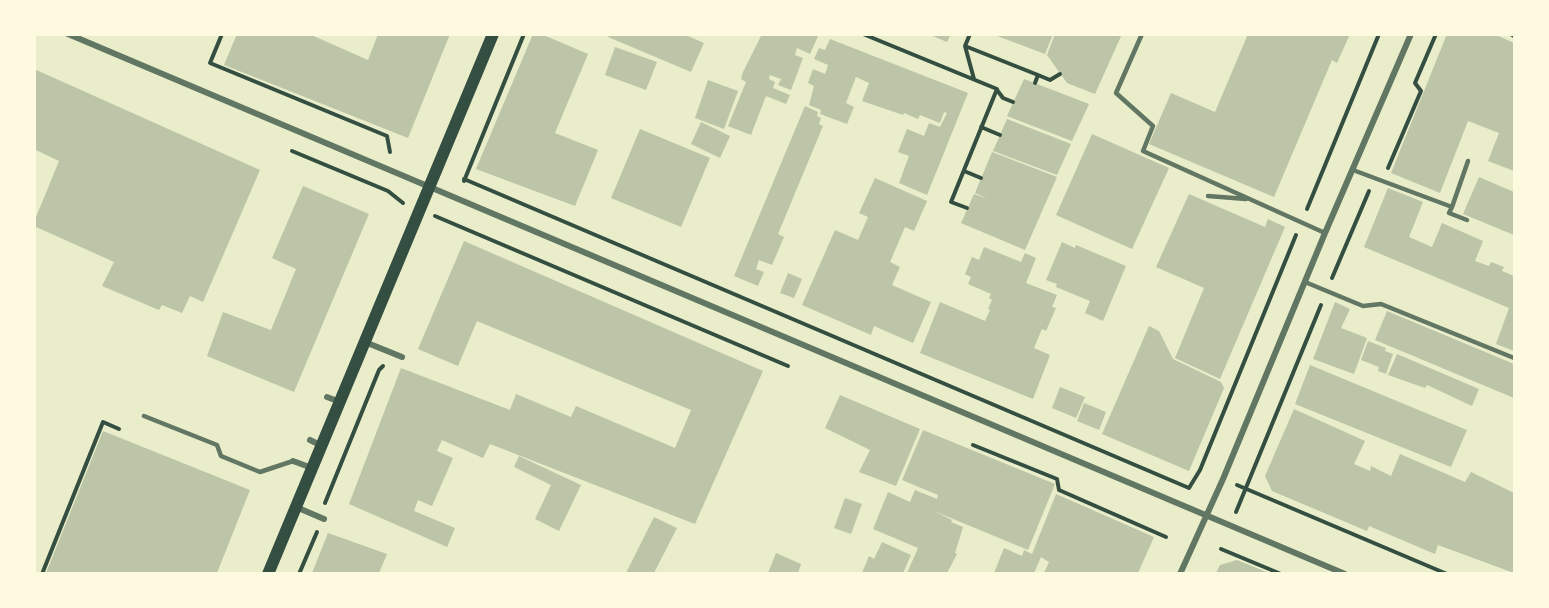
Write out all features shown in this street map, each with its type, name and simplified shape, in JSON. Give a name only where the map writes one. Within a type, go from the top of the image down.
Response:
[{"type":"main road","points":[[268,573],[287,521],[296,507],[313,468],[493,34]]},
{"type":"street","points":[[68,34],[1345,573]]},
{"type":"street","points":[[1180,573],[1223,479],[1411,34]]},
{"type":"street","points":[[365,342],[402,357]]},
{"type":"street","points":[[327,397],[340,402]]},
{"type":"street","points":[[310,440],[322,446]]},
{"type":"street","points":[[293,461],[313,468]]},
{"type":"street","points":[[296,507],[324,519]]},
{"type":"lane","points":[[1142,34],[1116,93],[1154,126],[1143,151],[1325,233]]},
{"type":"lane","points":[[1467,220],[1449,213],[1468,161]]},
{"type":"lane","points":[[1353,170],[1452,207]]},
{"type":"lane","points":[[1208,196],[1249,199]]},
{"type":"lane","points":[[1305,282],[1363,306],[1381,304],[1515,358]]},
{"type":"lane","points":[[144,416],[217,446],[221,456],[260,472],[293,461]]},
{"type":"path","points":[[222,34],[210,63],[387,136],[390,154]]},
{"type":"path","points":[[435,228],[439,218],[455,199],[525,34]]},
{"type":"path","points":[[863,34],[997,89],[1003,98],[1013,102]]},
{"type":"path","points":[[970,34],[965,46],[974,79]]},
{"type":"path","points":[[1180,505],[1200,470],[1379,34]]},
{"type":"path","points":[[965,46],[1050,80],[1060,74]]},
{"type":"path","points":[[1035,83],[1038,75]]},
{"type":"path","points":[[967,208],[951,202],[997,89]]},
{"type":"path","points":[[981,127],[1000,135]]},
{"type":"path","points":[[292,151],[388,191],[398,200],[420,210],[788,366]]},
{"type":"path","points":[[964,171],[981,178]]},
{"type":"path","points":[[464,179],[1190,488]]},
{"type":"path","points":[[1230,526],[1315,317]]},
{"type":"path","points":[[300,573],[324,519],[324,505],[379,370],[390,359],[392,353]]},
{"type":"path","points":[[42,573],[104,422],[119,429]]},
{"type":"path","points":[[973,446],[1057,479],[1059,490],[1166,537]]},
{"type":"path","points":[[1223,479],[1446,573]]},
{"type":"path","points":[[1221,549],[1281,573]]},
{"type":"building","points":[[237,34],[309,34],[368,60],[378,34],[450,34],[408,138],[224,65]]},
{"type":"building","points":[[533,34],[541,34],[588,54],[555,133],[598,150],[575,206],[476,169]]},
{"type":"building","points":[[610,34],[683,34],[704,43],[691,72],[608,37]]},
{"type":"building","points":[[762,34],[819,34],[810,54],[797,48],[795,55],[803,58],[791,90],[778,85],[781,79],[770,75],[769,79],[775,82],[773,88],[790,95],[786,104],[766,96],[751,135],[728,126],[746,82],[741,79],[743,72]]},
{"type":"building","points":[[928,34],[951,34],[947,42]]},
{"type":"building","points":[[992,34],[1053,34],[1045,54]]},
{"type":"building","points":[[1055,34],[1122,34],[1095,94],[1067,83],[1047,55]]},
{"type":"building","points":[[1248,34],[1350,34],[1337,63],[1332,60],[1274,197],[1149,144],[1171,93],[1215,112]]},
{"type":"building","points":[[1447,34],[1494,34],[1514,43],[1514,171],[1488,161],[1499,133],[1468,121],[1440,193],[1391,173]]},
{"type":"building","points":[[830,39],[968,93],[927,195],[899,183],[909,156],[898,152],[907,129],[924,136],[929,123],[940,127],[947,113],[944,112],[940,123],[920,115],[918,119],[904,113],[903,115],[862,101],[869,83],[856,77],[846,103],[854,107],[847,124],[820,114],[821,110],[809,105],[814,86],[808,83],[813,69],[825,74],[828,65],[814,59],[819,48],[825,50]]},
{"type":"building","points":[[615,47],[657,62],[646,90],[605,75]]},
{"type":"building","points":[[34,69],[260,170],[203,302],[190,296],[182,313],[162,305],[159,310],[102,286],[114,262],[34,226],[59,161],[34,149]]},
{"type":"building","points":[[1024,79],[1089,104],[1072,141],[1007,116]]},
{"type":"building","points":[[708,80],[738,91],[724,129],[695,118]]},
{"type":"building","points":[[805,106],[818,112],[817,116],[821,118],[819,124],[823,126],[778,234],[784,237],[772,265],[759,260],[756,269],[764,272],[758,286],[734,276]]},
{"type":"building","points":[[1007,119],[1071,144],[1057,175],[993,151]]},
{"type":"building","points":[[701,122],[730,136],[720,158],[691,144]]},
{"type":"building","points":[[640,129],[710,158],[681,227],[611,198]]},
{"type":"building","points":[[1092,134],[1169,168],[1132,249],[1056,215]]},
{"type":"building","points":[[992,152],[1057,177],[1025,250],[961,223],[974,194],[988,199],[975,193]]},
{"type":"building","points":[[1479,177],[1514,192],[1514,235],[1463,214]]},
{"type":"building","points":[[875,178],[927,201],[914,231],[905,227],[890,262],[900,267],[892,285],[931,302],[913,343],[874,326],[871,335],[802,305],[835,230],[858,240],[868,217],[859,213]]},
{"type":"building","points":[[303,186],[369,214],[294,392],[207,356],[223,312],[271,330],[296,269],[272,258]]},
{"type":"building","points":[[1388,188],[1423,202],[1409,237],[1432,247],[1442,223],[1483,241],[1475,261],[1489,266],[1491,262],[1504,267],[1502,271],[1514,276],[1514,351],[1496,344],[1509,308],[1364,247]]},
{"type":"building","points":[[1189,194],[1265,227],[1268,219],[1285,227],[1220,379],[1175,358],[1204,288],[1156,267]]},
{"type":"building","points":[[464,241],[763,371],[695,524],[490,444],[483,458],[442,440],[437,451],[453,458],[432,506],[418,500],[414,511],[455,528],[447,547],[349,504],[401,368],[510,410],[516,394],[571,417],[576,406],[675,448],[691,410],[477,321],[458,366],[418,349]]},
{"type":"building","points":[[1062,242],[1075,248],[1076,245],[1126,266],[1103,321],[1085,313],[1090,301],[1056,287],[1057,284],[1046,280]]},
{"type":"building","points":[[984,247],[1021,262],[1025,253],[1036,258],[1026,283],[1057,295],[1052,307],[1056,308],[1046,331],[1042,329],[1034,348],[1050,355],[1033,399],[920,353],[940,302],[985,321],[990,310],[988,309],[992,300],[989,298],[991,294],[968,284],[971,277],[965,274],[972,257],[979,260]]},
{"type":"building","points":[[788,273],[802,279],[794,298],[780,293]]},
{"type":"building","points":[[1335,302],[1350,309],[1341,328],[1367,338],[1354,374],[1313,359]]},
{"type":"building","points":[[1387,311],[1514,364],[1514,398],[1375,340]]},
{"type":"building","points":[[1149,326],[1159,331],[1173,359],[1221,382],[1224,388],[1189,471],[1102,434]]},
{"type":"building","points":[[1368,341],[1386,348],[1385,351],[1393,354],[1386,374],[1378,371],[1379,367],[1361,360]]},
{"type":"building","points":[[1397,354],[1479,389],[1472,406],[1427,385],[1425,388],[1388,375]]},
{"type":"building","points":[[1310,365],[1467,430],[1451,467],[1295,404]]},
{"type":"building","points":[[1060,387],[1085,397],[1076,418],[1052,408]]},
{"type":"building","points":[[840,395],[920,429],[896,486],[859,472],[870,450],[825,428]]},
{"type":"building","points":[[1084,403],[1106,412],[1099,430],[1077,421]]},
{"type":"building","points":[[1294,409],[1365,441],[1354,464],[1370,471],[1371,466],[1391,476],[1400,454],[1465,482],[1471,472],[1514,493],[1514,573],[1438,545],[1435,554],[1369,526],[1367,531],[1272,491],[1265,476]]},
{"type":"building","points":[[923,430],[1055,484],[1028,550],[934,511],[963,527],[955,553],[957,554],[947,573],[907,573],[918,548],[873,529],[888,492],[910,502],[915,490],[937,499],[938,495],[902,480]]},
{"type":"building","points":[[103,431],[250,490],[217,573],[46,573]]},
{"type":"building","points":[[519,456],[581,485],[559,531],[535,519],[551,485],[514,467]]},
{"type":"building","points":[[1056,494],[1154,537],[1138,573],[1044,573],[1049,562],[1041,557],[1034,573],[994,573],[1004,548],[1022,556],[1024,550],[1032,554]]},
{"type":"building","points":[[845,498],[862,504],[851,534],[834,528]]},
{"type":"building","points":[[654,517],[677,528],[654,573],[626,573]]},
{"type":"building","points":[[328,533],[387,554],[379,573],[312,573]]},
{"type":"building","points":[[882,542],[911,555],[903,573],[862,573],[869,556],[874,559]]},
{"type":"building","points":[[776,553],[801,564],[798,573],[768,573]]},
{"type":"building","points":[[1237,560],[1269,573],[1216,573],[1220,565]]}]
